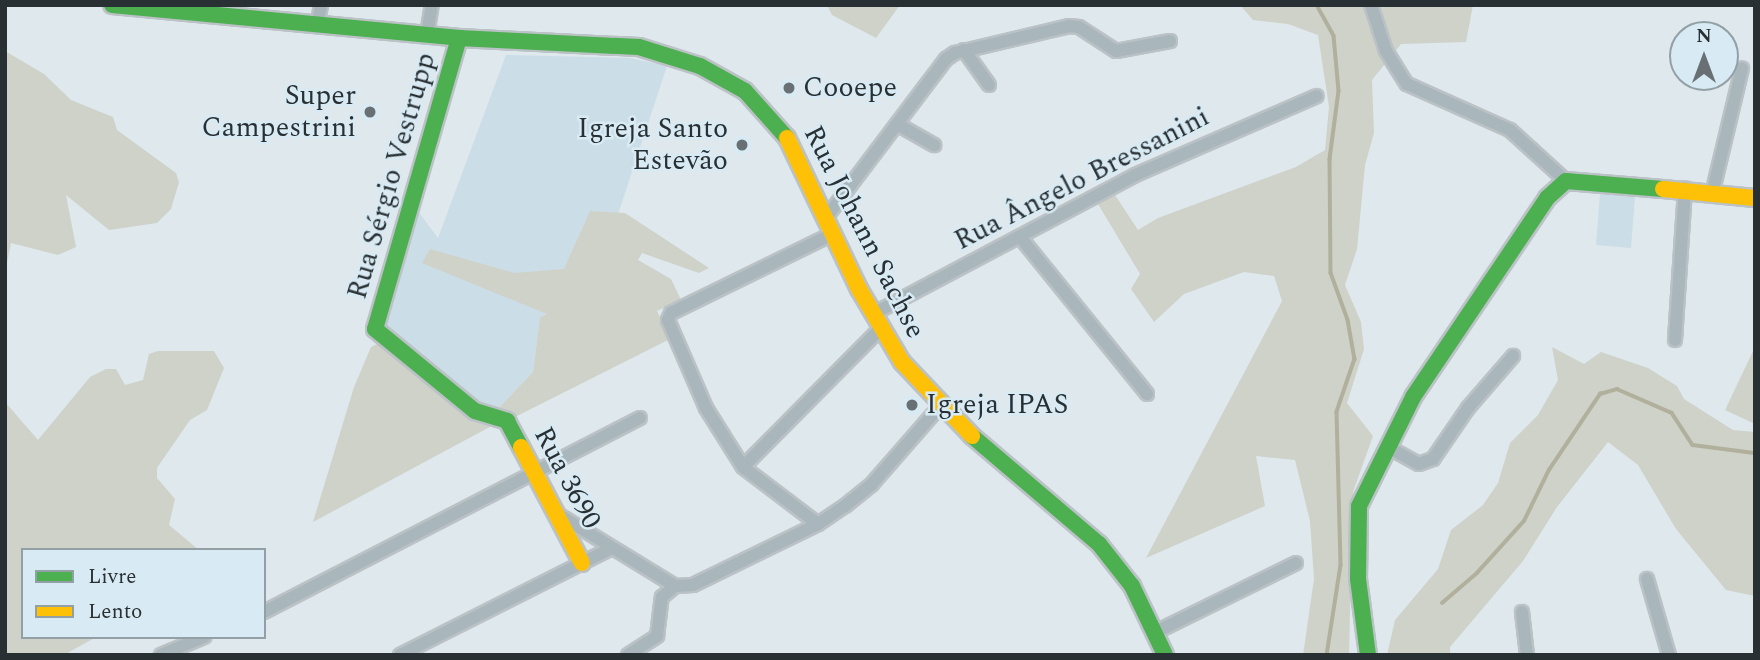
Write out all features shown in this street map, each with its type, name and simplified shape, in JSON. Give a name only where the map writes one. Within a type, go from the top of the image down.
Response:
[{"type":"street","name":"Rua Johann Sachse","points":[[112,5],[195,10],[459,38],[639,47],[700,66],[745,91],[772,117],[792,144],[828,227],[876,322],[909,372],[940,406],[1098,544],[1126,577],[1156,632],[1165,655]]},
{"type":"street","points":[[318,22],[321,5]]},
{"type":"street","points":[[427,35],[432,5]]},
{"type":"street","points":[[1371,5],[1386,51],[1407,84],[1510,130],[1566,181],[1713,190],[1755,198]]},
{"type":"street","points":[[818,524],[743,467],[706,408],[669,316],[828,227],[897,124],[946,59],[964,50],[1069,26],[1116,51],[1170,41]]},
{"type":"street","name":"Rua Sérgio Vestrupp","points":[[459,38],[375,329],[475,411],[504,419]]},
{"type":"street","points":[[964,50],[989,85]]},
{"type":"street","points":[[1713,190],[1742,68]]},
{"type":"street","name":"Rua Ângelo Bressanini","points":[[743,467],[876,322],[1020,237],[1135,174],[1317,96]]},
{"type":"street","points":[[897,124],[934,145]]},
{"type":"street","points":[[1368,655],[1355,531],[1359,506],[1413,397],[1528,223],[1566,181]]},
{"type":"street","points":[[1675,340],[1685,188]]},
{"type":"street","points":[[1020,237],[1147,394]]},
{"type":"street","points":[[1388,447],[1419,464],[1433,459],[1513,356]]},
{"type":"street","points":[[555,513],[675,586],[693,585],[818,524],[872,484],[940,406]]},
{"type":"street","points":[[266,611],[533,469],[640,418]]},
{"type":"street","name":"Rua 3690","points":[[504,419],[582,563]]},
{"type":"street","points":[[400,655],[612,548]]},
{"type":"street","points":[[1156,632],[1296,563]]},
{"type":"street","points":[[1647,579],[1669,655]]},
{"type":"street","points":[[628,655],[657,636],[662,597],[675,586]]},
{"type":"street","points":[[1522,612],[1527,655]]},
{"type":"street","points":[[161,655],[199,639]]},
{"type":"shaded area","points":[[827,5],[900,5],[876,38],[832,15]]},
{"type":"shaded area","points":[[1240,5],[1473,5],[1466,42],[1401,44],[1372,80],[1374,133],[1365,165],[1357,249],[1345,285],[1361,322],[1364,349],[1347,403],[1373,436],[1353,492],[1349,655],[1303,655],[1314,579],[1310,521],[1295,460],[1256,456],[1265,506],[1146,558],[1282,301],[1274,276],[1244,272],[1184,294],[1154,322],[1131,289],[1140,274],[1098,204],[1115,195],[1138,230],[1158,218],[1296,167],[1325,150],[1329,107],[1318,35],[1288,24],[1253,20]]},
{"type":"shaded area","points":[[5,51],[44,74],[71,100],[113,117],[117,130],[176,173],[179,182],[171,209],[157,223],[109,230],[66,195],[76,247],[58,255],[11,243],[5,273]]},
{"type":"shaded area","points":[[506,55],[630,58],[667,66],[592,293],[540,317],[533,372],[496,411],[476,406],[385,326],[417,210],[438,238]]},
{"type":"shaded area","points":[[1600,193],[1635,196],[1631,248],[1596,245]]},
{"type":"shaded area","points":[[590,211],[625,213],[709,268],[699,273],[642,253],[638,260],[671,279],[681,300],[657,311],[670,339],[515,417],[496,411],[533,372],[540,317],[547,314],[422,263],[430,249],[514,273],[564,269]]},
{"type":"shaded area","points":[[379,343],[450,400],[499,422],[313,522],[354,387],[371,347]]},
{"type":"shaded area","points":[[1552,347],[1584,364],[1601,352],[1648,368],[1677,386],[1684,399],[1733,430],[1755,432],[1755,596],[1726,590],[1676,529],[1638,465],[1608,442],[1557,507],[1523,561],[1450,647],[1450,655],[1387,655],[1395,620],[1438,569],[1451,530],[1483,505],[1498,483],[1510,443],[1538,415],[1558,380]]},
{"type":"shaded area","points":[[1755,349],[1755,424],[1725,410]]},
{"type":"shaded area","points":[[158,351],[214,351],[224,368],[207,410],[190,420],[157,468],[157,478],[175,499],[169,525],[197,548],[21,548],[21,639],[92,639],[64,655],[5,655],[5,402],[38,440],[90,377],[106,369],[116,369],[125,385],[143,380],[149,354]]},
{"type":"waterway","points":[[1317,5],[1334,36],[1339,91],[1330,159],[1331,273],[1348,320],[1355,359],[1337,412],[1341,565],[1327,655]]},
{"type":"waterway","points":[[1442,603],[1477,573],[1524,521],[1549,470],[1600,394],[1617,389],[1672,413],[1693,445],[1755,453]]},
{"type":"traffic: fast","points":[[112,5],[459,38],[639,47],[700,66],[745,91],[787,138]]},
{"type":"traffic: fast","points":[[459,38],[375,329],[475,411],[507,421],[521,447]]},
{"type":"traffic: fast","points":[[1368,655],[1358,579],[1359,506],[1413,397],[1547,198],[1566,181],[1663,189]]},
{"type":"traffic: fast","points":[[972,436],[1099,544],[1132,586],[1165,655]]},
{"type":"traffic: slow","points":[[787,138],[859,289],[902,362],[972,436]]},
{"type":"traffic: slow","points":[[1663,189],[1755,198]]},
{"type":"traffic: slow","points":[[521,447],[582,563]]},
{"type":"place","name":"Cooepe","points":[[789,88]]},
{"type":"place","name":"Super Campestrini","points":[[370,112]]},
{"type":"place","name":"Igreja Santo Estevão","points":[[742,145]]},
{"type":"place","name":"Igreja IPAS","points":[[912,405]]}]
